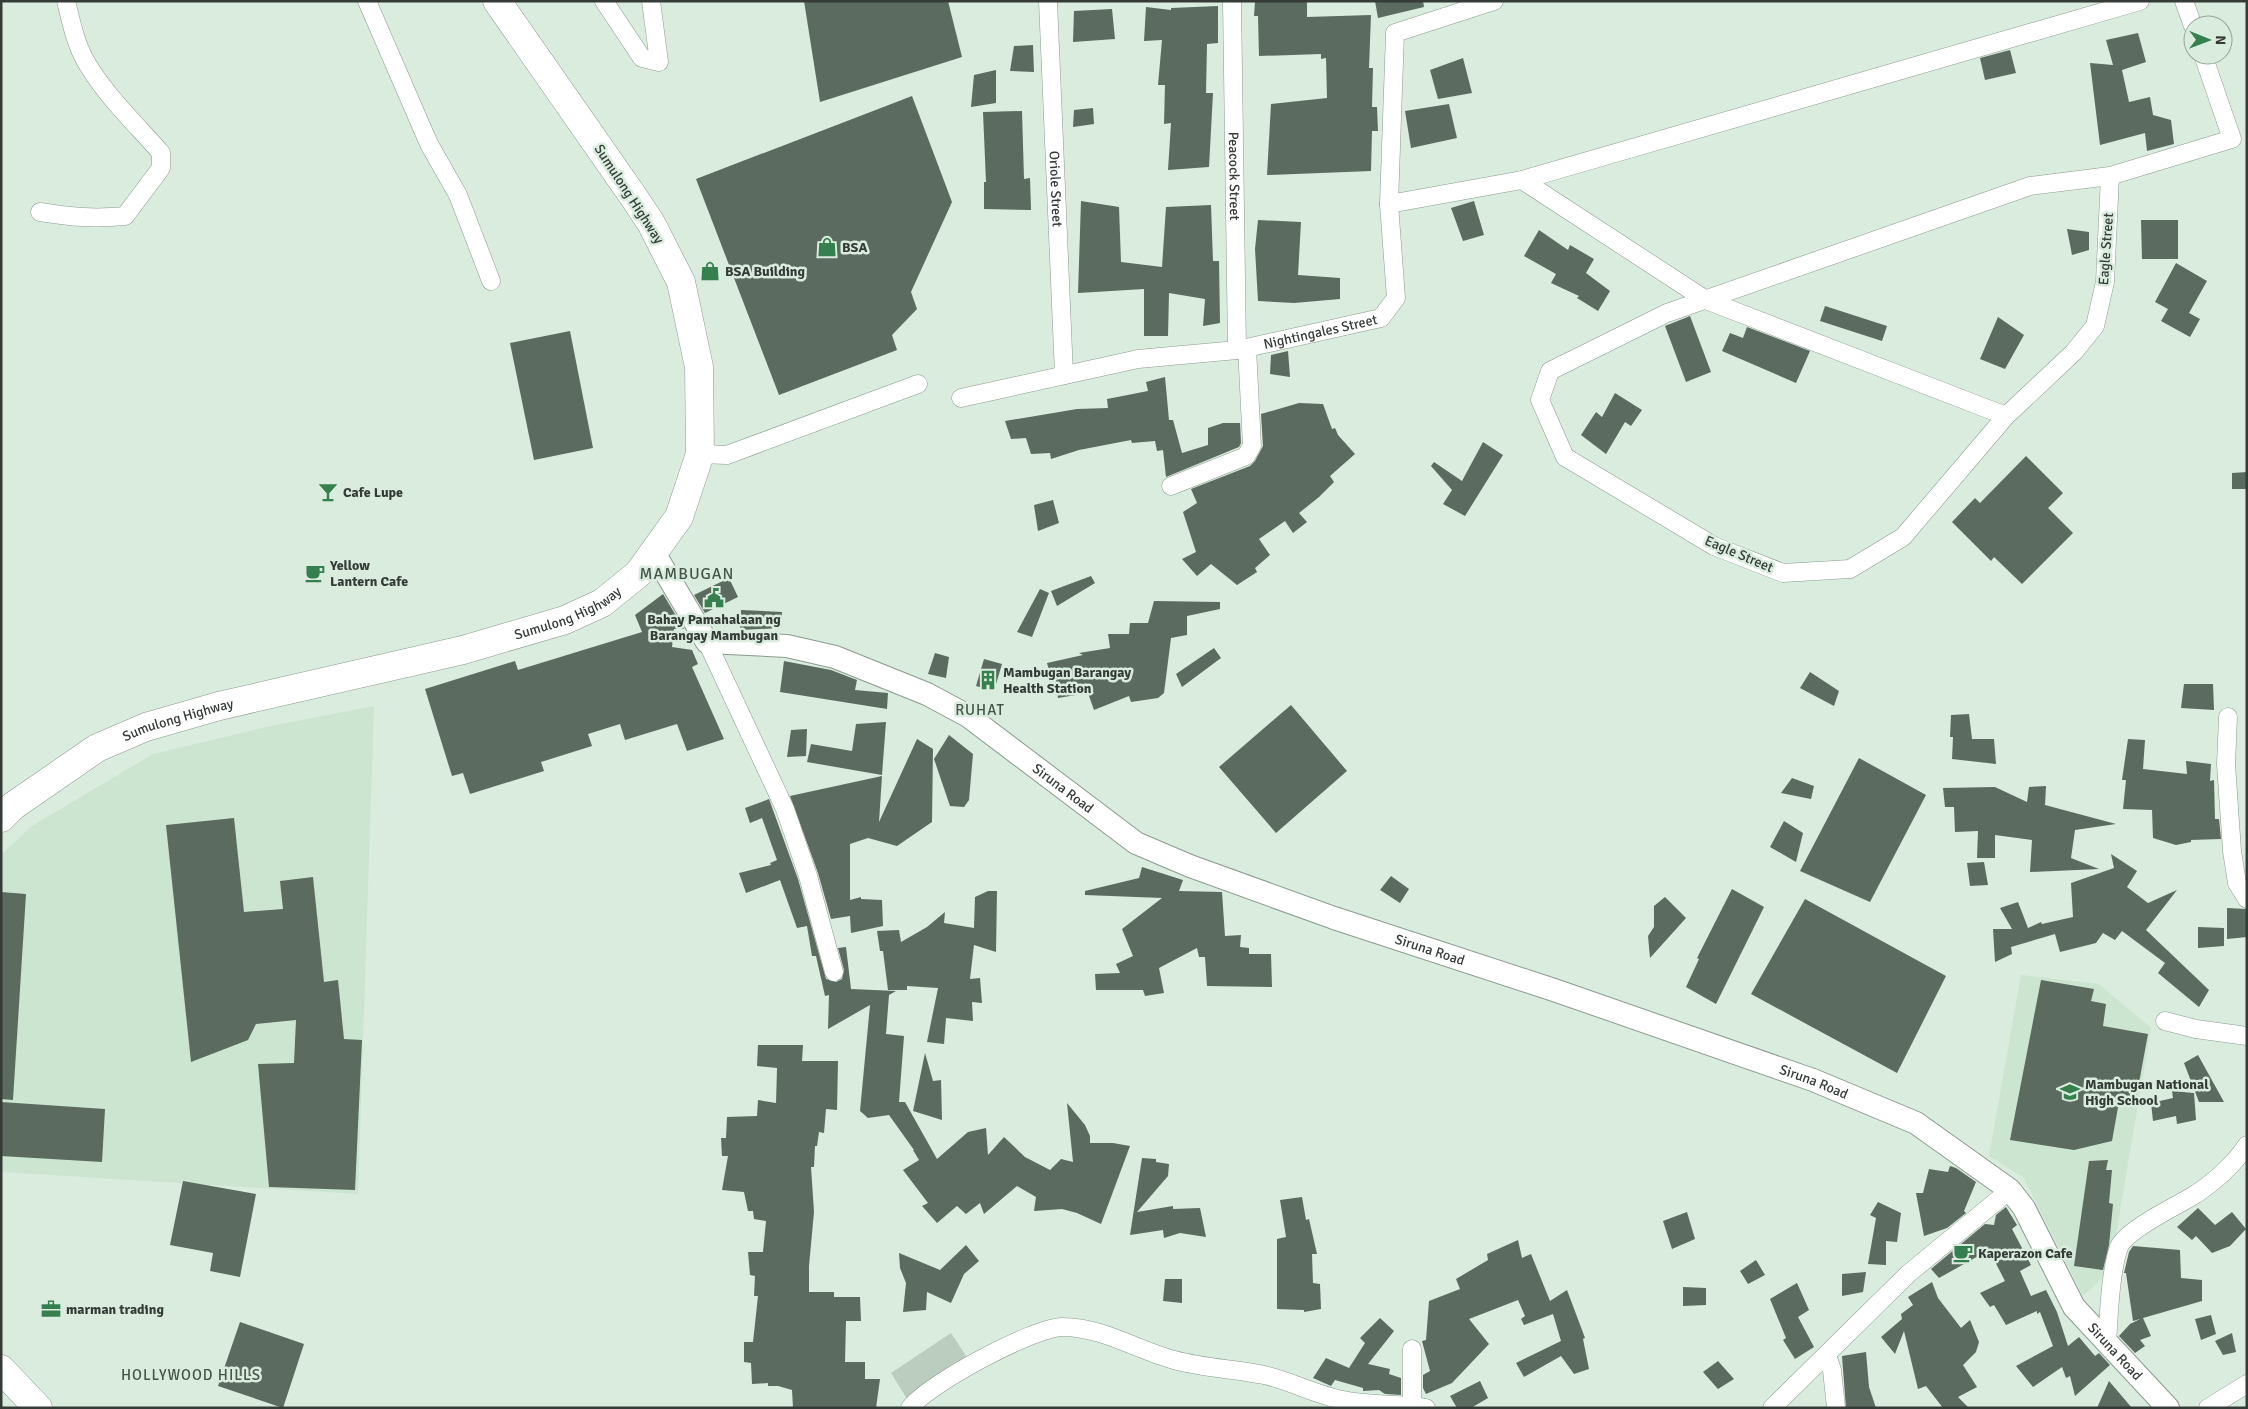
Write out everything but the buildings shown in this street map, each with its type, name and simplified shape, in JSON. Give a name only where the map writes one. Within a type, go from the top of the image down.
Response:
[{"type":"main road","name":"Sumulong Highway","points":[[1,818],[13,806],[97,748],[146,727],[219,706],[463,650],[565,620],[602,603],[638,574],[679,517],[700,454],[699,367],[681,282],[651,223],[634,196],[497,1]]},
{"type":"main road","points":[[1,1369],[38,1408]]},
{"type":"street","points":[[40,212],[97,219],[125,216],[160,168],[161,152],[98,79],[85,60],[76,40],[66,1]]},
{"type":"street","points":[[366,1],[429,144],[458,195],[491,281]]},
{"type":"street","points":[[604,1],[642,58],[659,62],[651,1]]},
{"type":"street","name":"Oriole Street","points":[[1048,1],[1064,375]]},
{"type":"street","name":"Peacock Street","points":[[1171,486],[1246,456],[1252,446],[1242,349],[1232,1]]},
{"type":"street","name":"Nightingales Street","points":[[961,398],[1138,359],[1242,349],[1381,318],[1396,298],[1389,204],[1395,33],[1494,1]]},
{"type":"street","points":[[1389,204],[1522,180],[2140,1]]},
{"type":"street","points":[[2184,1],[2189,15]]},
{"type":"street","name":"Eagle Street","points":[[2110,176],[2106,282],[2094,326],[2074,352],[2006,416],[1903,537],[1850,569],[1783,573],[1723,550],[1565,457],[1540,400],[1550,371],[1666,313],[2030,186],[2110,176],[2232,139],[2206,65]]},
{"type":"street","points":[[1522,180],[1706,300],[2006,416]]},
{"type":"street","points":[[700,454],[727,455],[918,384]]},
{"type":"street","points":[[654,553],[707,642],[785,809],[808,876],[834,972]]},
{"type":"street","name":"Siruna Road","points":[[707,642],[787,646],[835,657],[927,694],[968,716],[1136,843],[1190,866],[1334,918],[1554,990],[1813,1080],[1916,1123],[2010,1190],[2024,1208],[2074,1308],[2168,1408]]},
{"type":"street","points":[[2228,717],[2226,764],[2232,842],[2237,883],[2247,899]]},
{"type":"street","points":[[2165,1022],[2196,1029],[2247,1036]]},
{"type":"street","points":[[2107,1342],[2110,1305],[2120,1246],[2134,1232],[2200,1190],[2221,1173],[2247,1145]]},
{"type":"street","points":[[1772,1408],[1908,1274],[2010,1190]]},
{"type":"street","points":[[910,1408],[918,1398],[970,1366],[1019,1342],[1060,1327],[1094,1331],[1175,1360],[1232,1372],[1263,1375],[1342,1400],[1419,1407],[1412,1349]]},
{"type":"street","points":[[1827,1355],[1832,1370],[1836,1408]]},
{"type":"street","points":[[2208,1408],[2247,1384]]},
{"type":"shaded area","points":[[374,706],[358,1194],[1,1172],[1,855],[32,826],[153,754],[266,727]]},
{"type":"shaded area","name":"Mambugan National High School","points":[[2021,975],[2099,984],[2151,1028],[2110,1270],[2083,1296],[2023,1177],[1989,1156]]},
{"type":"shaded area","points":[[951,1333],[970,1362],[909,1402],[891,1373]]},
{"type":"place","name":"BSA","points":[[827,247]]},
{"type":"place","name":"BSA Building","points":[[710,271]]},
{"type":"place","name":"Cafe Lupe","points":[[328,492]]},
{"type":"place","name":"Yellow Lantern Cafe","points":[[315,573]]},
{"type":"place","name":"Bahay Pamahalaan ng Barangay Mambugan","points":[[714,598]]},
{"type":"place","name":"Mambugan Barangay Health Station","points":[[988,680]]},
{"type":"place","name":"Mambugan National High School","points":[[2070,1092]]},
{"type":"place","name":"Kaperazon Cafe","points":[[1963,1253]]},
{"type":"place","name":"marman trading","points":[[51,1309]]},
{"type":"district","name":"MAMBUGAN","points":[[687,574]]},
{"type":"district","name":"RUHAT","points":[[980,710]]},
{"type":"district","name":"HOLLYWOOD HILLS","points":[[191,1375]]}]
